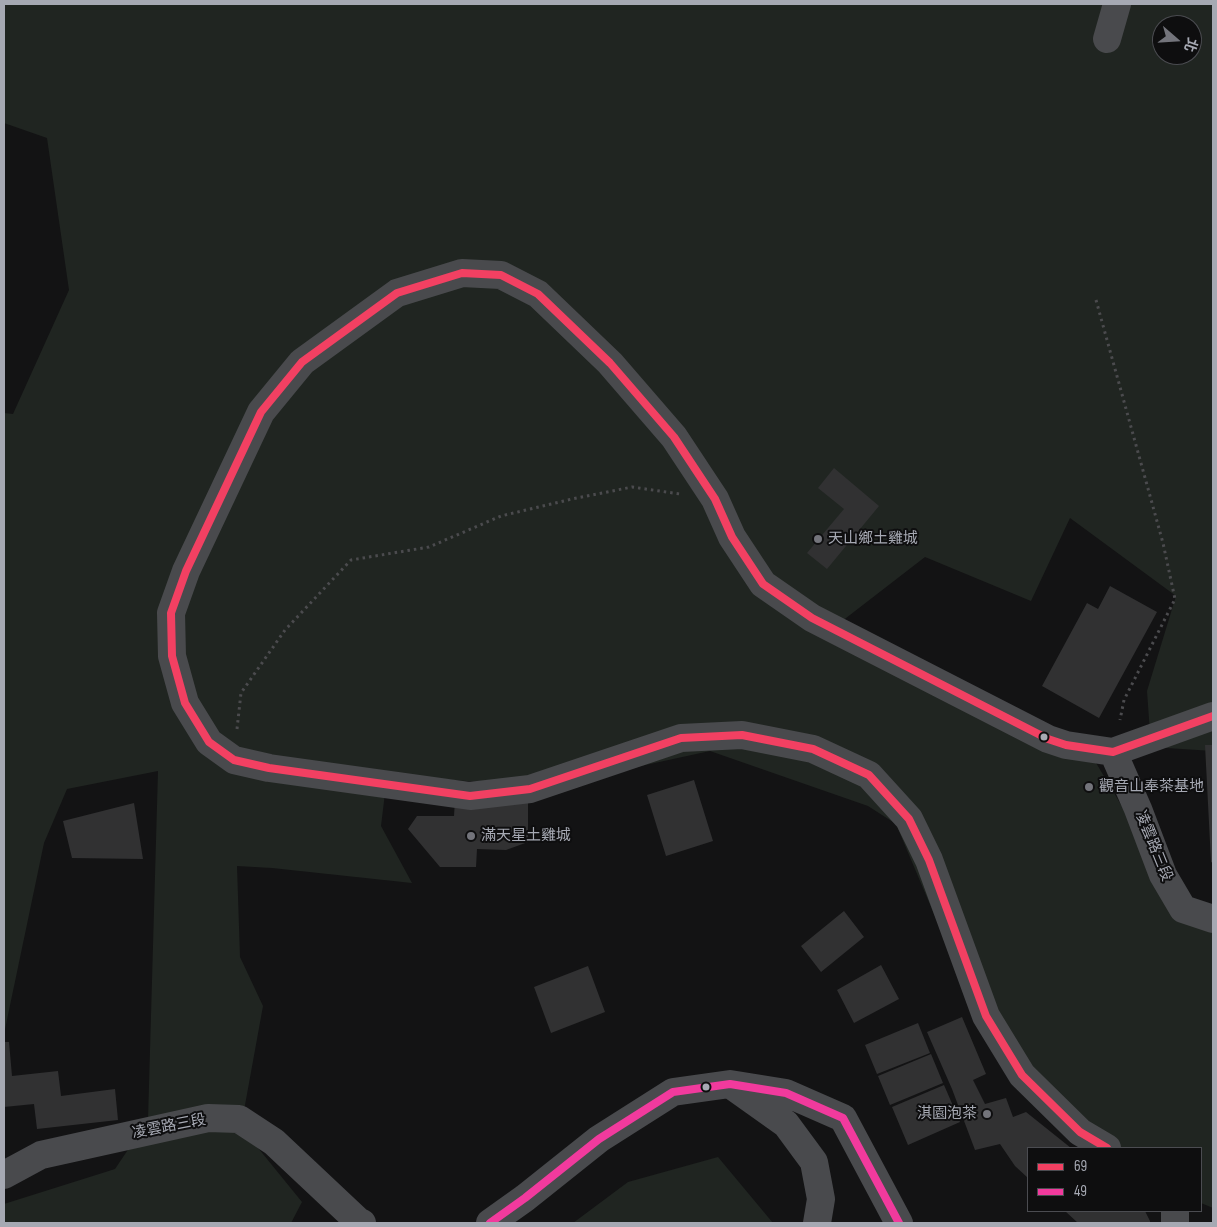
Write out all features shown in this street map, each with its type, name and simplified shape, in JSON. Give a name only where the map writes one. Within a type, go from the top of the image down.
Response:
[{"type":"street","points":[[1107,39],[1117,4]]},
{"type":"street","points":[[1105,1147],[1080,1132],[1022,1075],[986,1016],[929,860],[909,819],[869,775],[813,748],[742,735],[681,738],[530,789],[470,796],[278,770],[234,760],[209,742],[185,703],[172,656],[172,613],[186,571],[261,412],[302,362],[397,293],[462,273],[501,275],[538,294],[610,363],[674,437],[715,499],[732,537],[763,584],[812,618],[1048,738],[1066,745],[1113,752],[1213,716]]},
{"type":"street","name":"凌雲路三段","points":[[1113,752],[1138,809],[1163,876],[1183,909],[1213,919]]},
{"type":"street","points":[[490,1223],[525,1198],[599,1139],[673,1092],[730,1084],[786,1093],[843,1118],[899,1223]]},
{"type":"street","points":[[730,1084],[786,1124],[814,1162],[821,1199],[817,1223]]},
{"type":"street","name":"凌雲路三段","points":[[4,1175],[41,1155],[208,1118],[239,1119],[274,1142],[362,1223]]},
{"type":"path","points":[[1096,300],[1163,543],[1175,599],[1124,700],[1113,752]]},
{"type":"path","points":[[234,760],[241,694],[285,630],[351,560],[429,547],[501,516],[632,487],[715,499]]},
{"type":"shaded area","points":[[4,4],[1213,4],[1213,751],[1151,747],[1147,691],[1176,596],[1070,518],[1031,601],[925,557],[837,625],[1083,741],[1180,904],[1213,914],[1213,1208],[1202,1203],[1202,1147],[1091,1147],[966,990],[896,824],[868,806],[710,751],[544,787],[414,777],[385,793],[381,826],[412,883],[237,866],[240,957],[263,1006],[241,1127],[302,1202],[291,1223],[4,1223],[4,1204],[115,1169],[148,1120],[158,771],[67,789],[44,843],[4,1034],[4,413],[13,414],[69,290],[47,138],[4,123]]},
{"type":"shaded area","points":[[718,1157],[773,1223],[573,1223],[628,1182]]},
{"type":"building","points":[[834,468],[879,506],[827,569],[807,553],[844,509],[818,488]]},
{"type":"building","points":[[1110,586],[1157,612],[1099,718],[1042,686],[1087,603],[1098,609]]},
{"type":"building","points":[[1205,745],[1213,745],[1213,863],[1211,862]]},
{"type":"building","points":[[694,780],[713,841],[666,856],[647,795]]},
{"type":"building","name":"滿天星土雞城","points":[[455,800],[528,800],[528,842],[506,850],[477,849],[476,867],[440,867],[408,829],[417,816],[454,816]]},
{"type":"building","points":[[134,803],[143,859],[72,858],[63,821]]},
{"type":"building","points":[[844,911],[864,937],[821,972],[801,946]]},
{"type":"building","points":[[881,965],[899,999],[854,1023],[837,990]]},
{"type":"building","points":[[588,966],[605,1012],[551,1033],[534,987]]},
{"type":"building","points":[[962,1017],[986,1074],[973,1080],[985,1104],[1006,1098],[1013,1117],[1026,1112],[1070,1147],[1027,1147],[1027,1177],[1015,1166],[1000,1144],[975,1150],[952,1089],[927,1032]]},
{"type":"building","points":[[918,1023],[930,1053],[877,1074],[865,1045]]},
{"type":"building","points":[[4,1042],[9,1042],[12,1076],[58,1071],[61,1096],[115,1089],[118,1120],[37,1129],[34,1104],[4,1107]]},
{"type":"building","points":[[931,1054],[943,1083],[890,1105],[878,1076]]},
{"type":"building","points":[[944,1085],[960,1122],[908,1145],[892,1107]]},
{"type":"building","points":[[1066,1212],[1146,1212],[1150,1221],[1150,1223],[1078,1223]]},
{"type":"transit line","name":"69","points":[[1105,1147],[1080,1132],[1022,1075],[986,1016],[929,860],[909,819],[869,775],[813,749],[742,735],[681,738],[530,789],[470,796],[269,768],[234,760],[209,742],[185,703],[172,656],[171,613],[186,571],[261,412],[302,362],[397,293],[462,273],[501,275],[538,294],[610,363],[674,437],[715,499],[732,537],[763,584],[812,618],[1048,739],[1066,745],[1113,752],[1213,716]]},
{"type":"transit line","name":"49","points":[[490,1223],[525,1198],[599,1139],[673,1092],[730,1084],[786,1093],[843,1118],[899,1223]]},
{"type":"place","name":"天山鄉土雞城","points":[[818,539]]},
{"type":"place","name":"觀音山奉茶基地","points":[[1089,787]]},
{"type":"place","name":"滿天星土雞城","points":[[471,836]]},
{"type":"place","name":"淇園泡茶","points":[[987,1114]]}]
